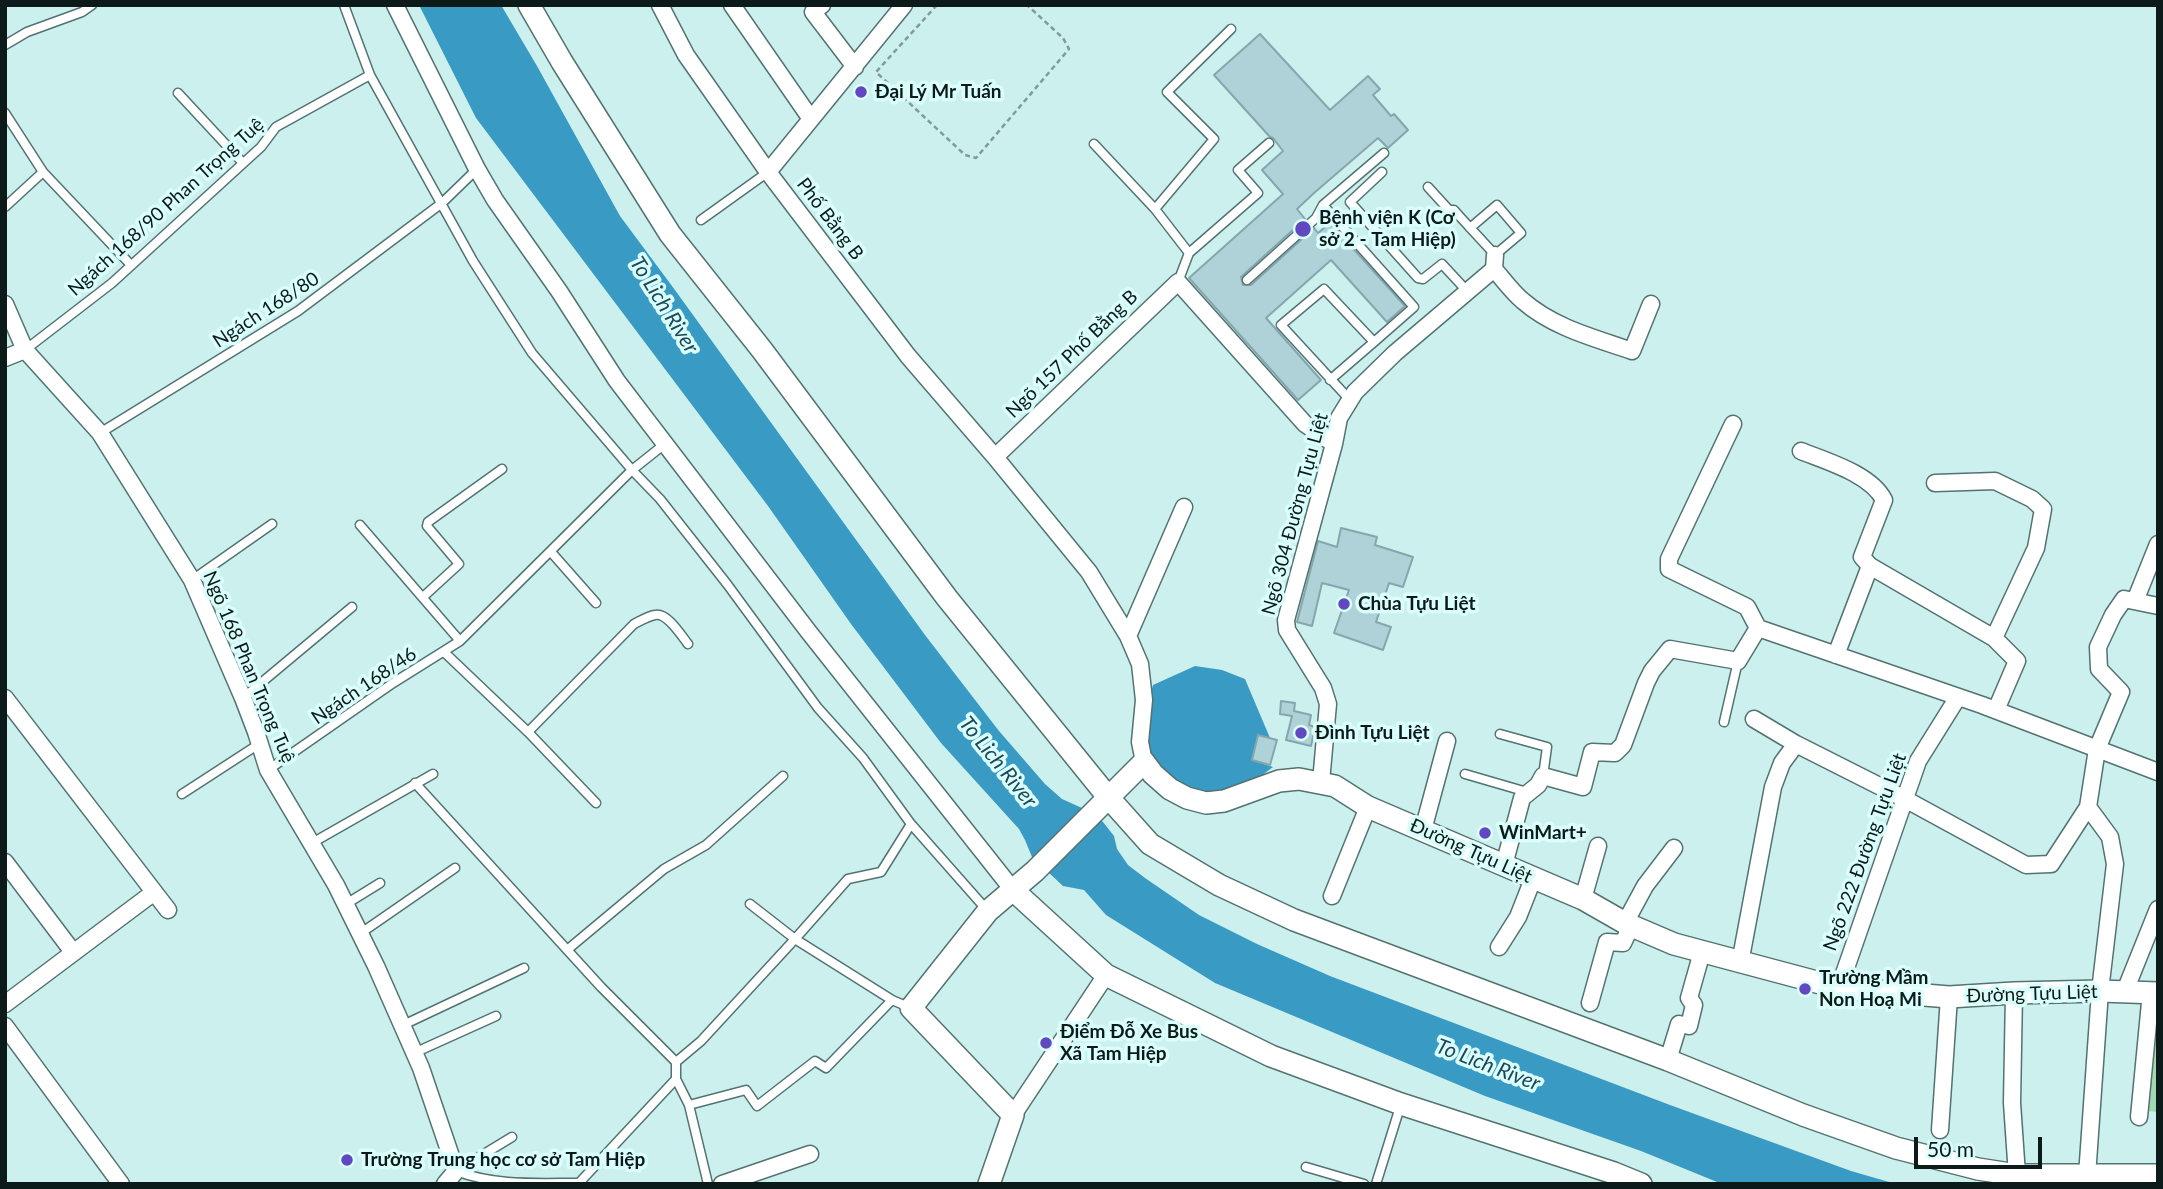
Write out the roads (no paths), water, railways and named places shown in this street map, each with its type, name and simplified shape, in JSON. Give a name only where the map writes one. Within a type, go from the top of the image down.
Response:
[{"type":"street","points":[[395,5],[495,200],[559,291],[617,382],[808,631],[1013,890],[1106,975],[1271,1056],[1401,1104],[1641,1184]]},
{"type":"street","points":[[529,5],[670,234],[779,373],[1100,805],[1150,844],[1219,885],[1307,925],[1896,1148],[1978,1169],[2017,1175],[2158,1175]]},
{"type":"street","points":[[660,5],[686,55],[768,172]]},
{"type":"street","points":[[732,5],[811,119]]},
{"type":"street","points":[[822,5],[813,12],[855,67]]},
{"type":"street","name":"Phố Bằng B","points":[[904,5],[768,172],[908,356],[995,457]]},
{"type":"street","points":[[1494,262],[1521,300],[1541,315],[1632,351],[1651,304]]},
{"type":"street","name":"Ngõ 304 Đường Tựu Liệt","points":[[1321,782],[1328,704],[1323,688],[1287,630],[1286,620],[1339,418],[1355,392],[1395,353],[1467,291],[1494,262]]},
{"type":"street","points":[[1178,282],[1305,424],[1334,444]]},
{"type":"street","name":"Ngõ 157 Phố Bằng B","points":[[995,457],[1178,282]]},
{"type":"street","name":"Ngõ 168 Phan Trọng Tuệ","points":[[5,304],[25,350],[100,433],[192,580],[243,698],[268,771],[346,904],[414,1053],[450,1177]]},
{"type":"street","points":[[5,358],[25,350]]},
{"type":"street","points":[[1733,424],[1670,559],[1669,569],[1747,607],[1758,628],[1996,710],[2158,772]]},
{"type":"street","points":[[1801,451],[1846,468],[1880,492],[1884,500],[1862,557],[1870,566],[1994,638],[2017,660],[1996,710]]},
{"type":"street","points":[[995,457],[1089,572],[1128,636],[1140,664],[1144,700],[1140,742],[1144,762],[1035,871],[988,911],[901,1004],[1013,1115]]},
{"type":"street","points":[[1935,483],[1995,481],[2032,499],[2043,509],[2036,548],[1994,638]]},
{"type":"street","points":[[1128,636],[1184,507]]},
{"type":"street","points":[[2135,601],[2158,544]]},
{"type":"street","points":[[1836,655],[1870,566]]},
{"type":"street","points":[[1754,719],[1796,744],[2026,865],[2051,864],[2088,807],[2097,748],[2121,692],[2099,669],[2098,647],[2113,614],[2124,600],[2158,606]]},
{"type":"street","points":[[1504,865],[1522,798],[1538,785],[1543,776],[1583,787],[1592,752],[1615,753],[1623,745],[1646,683],[1670,649],[1738,661],[1758,628]]},
{"type":"street","name":"Ngõ 222 Đường Tựu Liệt","points":[[1839,988],[1917,761],[1958,697]]},
{"type":"street","points":[[5,698],[168,911]]},
{"type":"street","points":[[1423,830],[1447,741]]},
{"type":"street","points":[[1740,963],[1773,787],[1782,763],[1796,744]]},
{"type":"street","name":"Đường Tựu Liệt","points":[[1144,762],[1170,789],[1186,798],[1206,803],[1224,801],[1279,781],[1298,779],[1335,786],[1368,807],[1583,899],[1628,924],[1674,944],[1839,988],[1949,997],[2100,991],[2155,993]]},
{"type":"street","points":[[1332,896],[1368,807]]},
{"type":"street","points":[[2087,1176],[2100,991],[2115,864],[2110,837],[2088,807]]},
{"type":"street","points":[[1583,899],[1598,846]]},
{"type":"street","points":[[1590,1003],[1607,942],[1623,943],[1628,924],[1645,886],[1674,848]]},
{"type":"street","points":[[5,862],[73,952]]},
{"type":"street","points":[[1499,947],[1518,917],[1533,879]]},
{"type":"street","points":[[5,1004],[153,893]]},
{"type":"street","points":[[2126,991],[2158,909]]},
{"type":"street","points":[[1668,1060],[1679,1024],[1689,1026],[1694,1005],[1689,998],[1702,952]]},
{"type":"street","points":[[989,1184],[1013,1115],[1106,975]]},
{"type":"street","points":[[2014,993],[2012,1103],[2017,1175]]},
{"type":"street","points":[[2139,1117],[2155,993]]},
{"type":"street","points":[[1940,1130],[1949,997]]},
{"type":"street","points":[[5,1027],[121,1184]]},
{"type":"street","points":[[722,1184],[810,1154]]},
{"type":"lane","points":[[5,45],[27,32],[82,12],[92,5]]},
{"type":"lane","points":[[344,5],[370,75],[473,261],[532,353],[660,499],[727,584],[818,708],[863,758],[911,824],[988,911]]},
{"type":"lane","points":[[1155,209],[1214,139],[1167,92],[1231,29]]},
{"type":"lane","name":"Ngách 168/90 Phan Trọng Tuệ","points":[[25,350],[112,283],[261,147],[276,127],[370,75]]},
{"type":"lane","points":[[178,93],[243,163]]},
{"type":"lane","points":[[5,113],[43,172],[131,265]]},
{"type":"lane","points":[[1178,282],[1189,253],[1258,193],[1238,170],[1269,143]]},
{"type":"lane","points":[[1094,144],[1155,209],[1189,253]]},
{"type":"lane","points":[[1247,281],[1316,218],[1323,205],[1384,153]]},
{"type":"lane","name":"Ngách 168/80","points":[[100,433],[298,311],[442,203],[477,169]]},
{"type":"lane","points":[[5,207],[43,172]]},
{"type":"lane","points":[[701,220],[768,172]]},
{"type":"lane","points":[[1382,172],[1350,202],[1418,278],[1423,279],[1442,264],[1467,291]]},
{"type":"lane","points":[[1428,187],[1448,210],[1454,210],[1470,228],[1494,262],[1525,236],[1497,205],[1470,228]]},
{"type":"lane","points":[[1323,205],[1414,307],[1330,380]]},
{"type":"lane","points":[[1350,400],[1281,325],[1324,289],[1374,342]]},
{"type":"lane","name":"Ngách 168/46","points":[[268,771],[393,683],[460,640],[632,470],[666,443]]},
{"type":"lane","points":[[423,597],[459,564],[427,526],[428,522],[502,469]]},
{"type":"lane","points":[[192,580],[272,524]]},
{"type":"lane","points":[[360,525],[460,640]]},
{"type":"lane","points":[[551,552],[596,603]]},
{"type":"lane","points":[[243,698],[352,607]]},
{"type":"lane","points":[[528,732],[634,624],[660,614],[688,644]]},
{"type":"lane","points":[[444,652],[528,732],[596,803]]},
{"type":"lane","points":[[1724,722],[1738,661]]},
{"type":"lane","points":[[1500,734],[1547,747],[1543,776]]},
{"type":"lane","points":[[182,794],[259,744]]},
{"type":"lane","points":[[312,843],[433,774]]},
{"type":"lane","points":[[1465,774],[1527,792]]},
{"type":"lane","points":[[567,950],[664,869],[706,845],[783,776]]},
{"type":"lane","points":[[415,783],[567,950],[676,1062],[676,1079],[689,1105],[708,1184]]},
{"type":"lane","points":[[676,1062],[701,1041],[848,879],[881,872],[911,824]]},
{"type":"lane","points":[[361,933],[455,867]]},
{"type":"lane","points":[[346,904],[380,883]]},
{"type":"lane","points":[[689,1105],[746,1090],[757,1105],[816,1061],[826,1068],[901,1004],[795,939],[750,904]]},
{"type":"lane","points":[[401,1026],[524,968]]},
{"type":"lane","points":[[414,1053],[496,1017]]},
{"type":"lane","points":[[450,1177],[509,1183],[579,1184],[676,1079]]},
{"type":"lane","points":[[1376,1184],[1401,1104]]},
{"type":"lane","points":[[450,1177],[512,1137]]},
{"type":"lane","points":[[1306,1167],[1364,1184]]},
{"type":"water","name":"To Lich River","points":[[419,5],[501,5],[620,216],[925,635],[999,731],[1045,784],[1062,799],[1103,822],[1114,836],[1117,849],[1128,865],[1199,915],[1330,976],[1670,1105],[1851,1171],[1896,1184],[1722,1184],[1641,1151],[1485,1096],[1215,983],[1106,915],[1084,890],[1063,886],[1032,857],[1019,829],[941,743],[851,624],[768,506],[476,118]]},
{"type":"water","points":[[1195,666],[1222,670],[1245,679],[1270,738],[1262,736],[1255,761],[1273,767],[1234,792],[1187,796],[1149,758],[1146,741],[1148,701],[1153,685]]},
{"type":"place","name":"Đại Lý Mr Tuấn","points":[[861,92]]},
{"type":"place","name":"Bệnh viện K (Cơ sở 2 - Tam Hiệp)","points":[[1303,229]]},
{"type":"place","name":"Chùa Tựu Liệt","points":[[1344,604]]},
{"type":"place","name":"Đình Tựu Liệt","points":[[1301,733]]},
{"type":"place","name":"WinMart+","points":[[1485,833]]},
{"type":"place","name":"Trường Mầm Non Hoạ Mi","points":[[1805,989]]},
{"type":"place","name":"Điểm Đỗ Xe Bus Xã Tam Hiệp","points":[[1046,1043]]},
{"type":"place","name":"Trường Trung học cơ sở Tam Hiệp","points":[[347,1160]]}]
